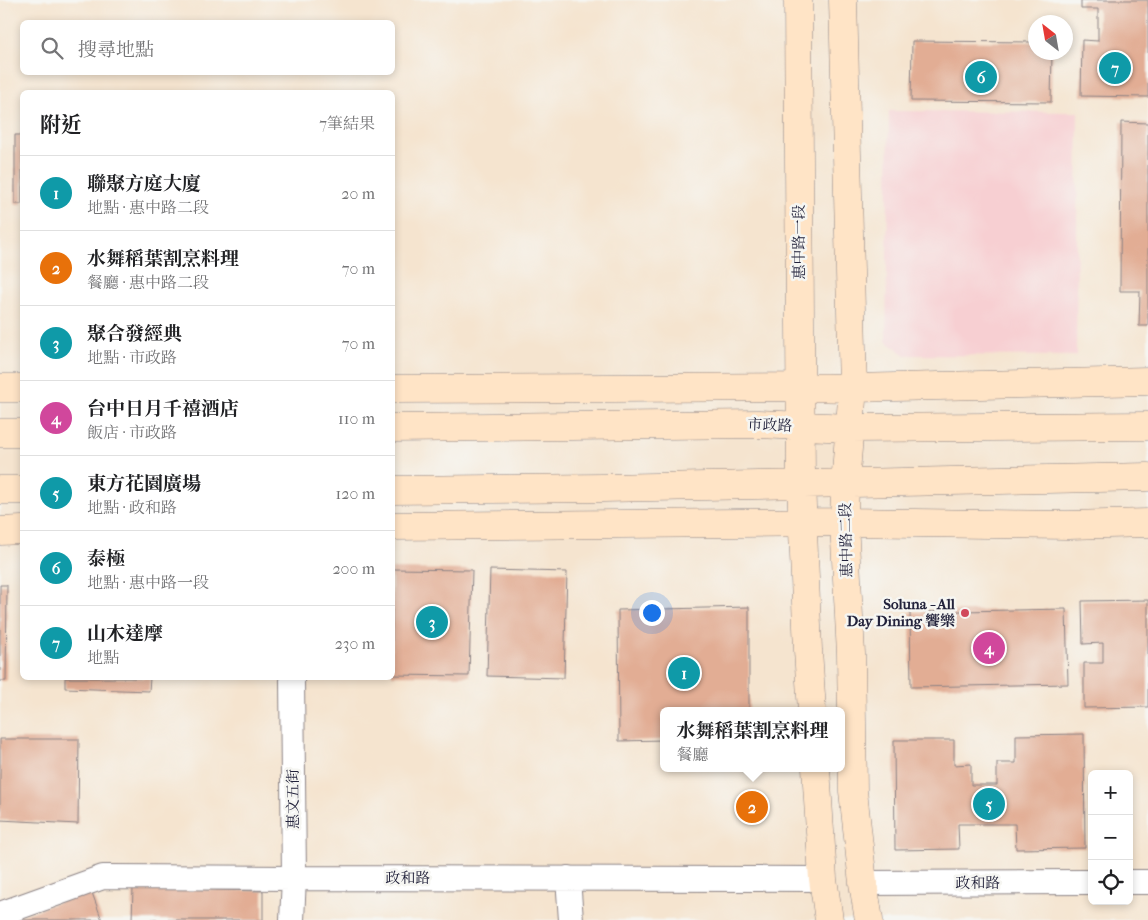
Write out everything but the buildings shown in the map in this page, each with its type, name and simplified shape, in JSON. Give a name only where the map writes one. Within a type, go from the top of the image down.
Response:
[{"type":"street","name":"惠中路一段","points":[[798,0],[801,483]]},
{"type":"street","points":[[843,0],[853,388],[850,428]]},
{"type":"street","points":[[395,389],[853,388],[1148,381]]},
{"type":"street","points":[[0,388],[20,388]]},
{"type":"street","name":"市政路","points":[[395,428],[758,424],[850,428],[1148,426]]},
{"type":"street","name":"惠中路二段","points":[[850,428],[844,522],[851,654],[853,791],[869,920]]},
{"type":"street","points":[[0,433],[20,433]]},
{"type":"street","points":[[395,490],[603,488],[801,483],[845,484],[1148,477]]},
{"type":"street","points":[[801,483],[812,707]]},
{"type":"street","points":[[0,490],[20,490]]},
{"type":"street","points":[[395,526],[844,522],[1068,525],[1148,523]]},
{"type":"street","points":[[0,530],[20,530]]},
{"type":"street","name":"惠文五街","points":[[292,680],[294,878],[292,920]]},
{"type":"street","points":[[816,772],[823,879],[829,920]]},
{"type":"street","name":"政和路","points":[[0,914],[103,877],[823,879]]},
{"type":"street","points":[[568,878],[571,920]]},
{"type":"street","name":"政和路","points":[[863,883],[1088,882]]},
{"type":"shaded area","points":[[889,111],[1078,112],[1076,356],[906,355],[886,341]]},
{"type":"place","name":"山木達摩","points":[[1115,68]]},
{"type":"place","name":"泰極","points":[[981,77]]},
{"type":"place","name":"Soluna - All Day Dining 饗樂","points":[[965,613]]},
{"type":"place","name":"聚合發經典","points":[[432,622]]},
{"type":"place","name":"台中日月千禧酒店","points":[[989,648]]},
{"type":"place","name":"聯聚方庭大廈","points":[[684,673]]},
{"type":"place","name":"東方花園廣場","points":[[989,804]]},
{"type":"place","name":"水舞稻葉割烹料理","points":[[752,807]]}]
